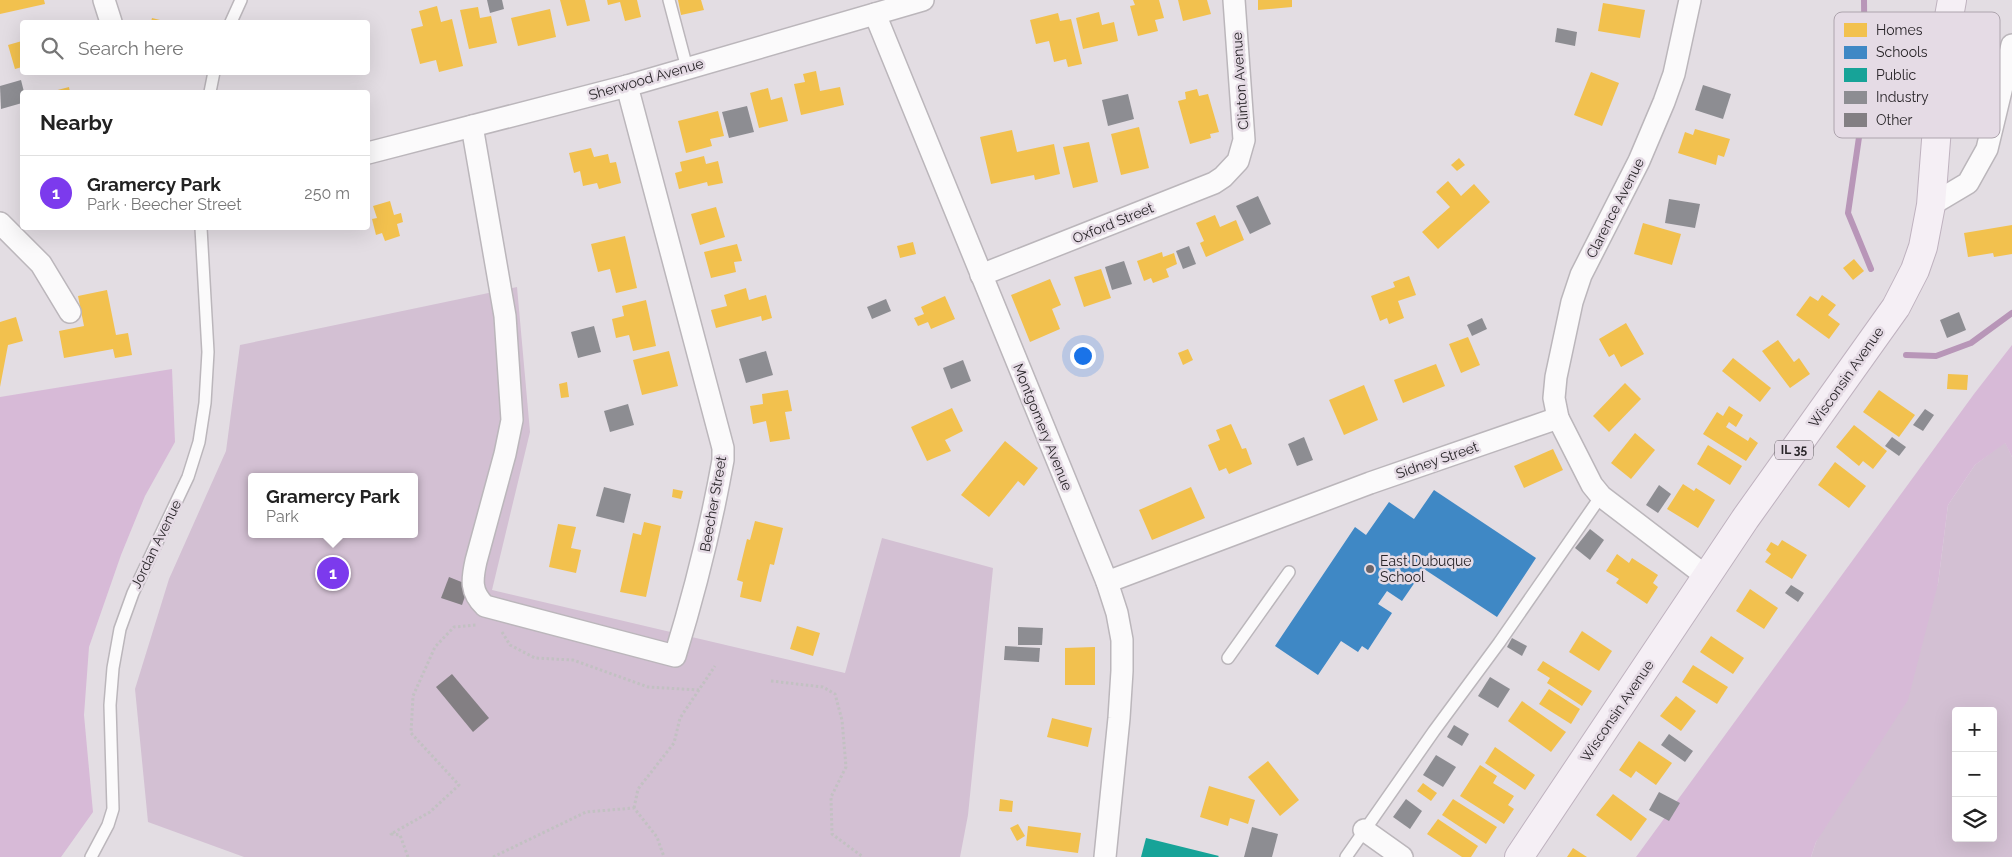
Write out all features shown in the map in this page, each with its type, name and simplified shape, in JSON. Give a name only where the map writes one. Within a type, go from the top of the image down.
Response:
[{"type":"main road","name":"Wisconsin Avenue","points":[[1519,857],[1774,479],[1896,307],[1915,270],[1923,247],[1931,205],[1936,138]]},
{"type":"street","points":[[104,0],[110,20]]},
{"type":"street","name":"Sherwood Avenue","points":[[370,152],[627,86],[866,10],[922,0]]},
{"type":"street","name":"Clinton Avenue","points":[[1234,0],[1244,127],[1244,140],[1238,161]]},
{"type":"street","name":"Clarence Avenue","points":[[1558,418],[1554,387],[1572,302],[1581,275],[1639,161],[1664,102],[1674,74],[1690,0]]},
{"type":"street","name":"Montgomery Avenue","points":[[866,10],[981,275],[1107,582],[1117,612],[1122,640],[1120,718],[1105,857]]},
{"type":"street","points":[[2000,93],[2012,45]]},
{"type":"street","name":"Beecher Street","points":[[472,126],[505,316],[512,420],[505,454],[476,561],[472,580],[473,589],[477,599],[485,606],[675,656],[695,591],[708,538],[723,460],[723,448],[627,86]]},
{"type":"street","points":[[1931,205],[1968,183],[1986,149],[1989,138]]},
{"type":"street","name":"Oxford Street","points":[[981,275],[1214,183],[1223,177],[1238,161]]},
{"type":"street","points":[[0,223],[41,264],[70,312]]},
{"type":"street","points":[[1558,418],[1592,485],[1601,496],[1707,577]]},
{"type":"street","name":"Sidney Street","points":[[1107,582],[1370,483],[1558,418]]},
{"type":"street","points":[[1364,830],[1402,857]]},
{"type":"lane","points":[[232,20],[241,0]]},
{"type":"lane","points":[[668,0],[687,68]]},
{"type":"lane","points":[[210,90],[213,75]]},
{"type":"lane","name":"Jordan Avenue","points":[[91,857],[108,825],[113,809],[110,705],[112,668],[120,629],[133,593],[188,476],[199,442],[205,403],[208,352],[201,230]]},
{"type":"lane","points":[[1346,857],[1499,643],[1601,496]]},
{"type":"lane","points":[[1228,658],[1289,572]]},
{"type":"path","points":[[498,624],[510,645],[535,658],[573,660],[648,687],[699,690]]},
{"type":"path","points":[[408,857],[400,836],[391,834],[430,812],[459,785],[411,733],[413,696],[435,647],[454,627],[480,625]]},
{"type":"path","points":[[664,857],[657,837],[634,808],[638,788],[674,743],[680,718],[714,666]]},
{"type":"path","points":[[771,681],[823,687],[835,694],[842,720],[846,766],[830,797],[832,834],[863,857]]},
{"type":"path","points":[[493,857],[586,812],[634,808]]},
{"type":"shaded area","points":[[517,287],[530,432],[492,590],[845,673],[882,538],[993,568],[968,815],[960,857],[244,857],[148,822],[135,689],[169,579],[226,451],[240,345]]},
{"type":"shaded area","points":[[2012,345],[2012,457],[2005,443],[1975,465],[1948,505],[1938,584],[1908,700],[1816,842],[1811,857],[1636,857],[1974,394]]},
{"type":"shaded area","points":[[172,369],[175,442],[145,496],[121,555],[89,647],[84,715],[93,812],[61,857],[0,857],[0,397]]},
{"type":"shaded area","points":[[2005,442],[2012,457],[2012,857],[1811,857],[1816,842],[1938,584],[1948,505],[1975,465]]},
{"type":"building: Homes","points":[[0,0],[44,0],[45,4],[0,14]]},
{"type":"building: Homes","points":[[560,0],[585,0],[590,21],[567,26]]},
{"type":"building: Homes","points":[[607,0],[637,0],[641,17],[625,21],[620,2],[608,5]]},
{"type":"building: Homes","points":[[678,0],[701,0],[704,10],[681,15]]},
{"type":"building: Homes","points":[[1133,0],[1159,0],[1164,18],[1155,20],[1158,31],[1138,36],[1130,6],[1135,5]]},
{"type":"building: Homes","points":[[1178,0],[1207,0],[1211,14],[1183,21]]},
{"type":"building: Homes","points":[[1258,0],[1292,0],[1292,7],[1258,10]]},
{"type":"building: Homes","points":[[1603,3],[1645,10],[1640,38],[1598,31]]},
{"type":"building: Homes","points":[[437,6],[441,22],[452,19],[463,66],[439,72],[436,60],[420,64],[411,29],[423,26],[419,11]]},
{"type":"building: Homes","points":[[478,7],[480,18],[491,16],[497,43],[469,49],[460,10]]},
{"type":"building: Homes","points":[[550,9],[556,37],[518,46],[511,18]]},
{"type":"building: Homes","points":[[1099,12],[1102,25],[1114,22],[1118,41],[1083,49],[1076,18]]},
{"type":"building: Homes","points":[[1058,13],[1060,21],[1071,19],[1082,64],[1068,67],[1066,59],[1054,62],[1049,41],[1036,44],[1030,20]]},
{"type":"building: Homes","points":[[20,42],[20,68],[15,69],[8,45]]},
{"type":"building: Homes","points":[[816,71],[820,91],[840,87],[844,105],[801,115],[794,84],[805,82],[803,74]]},
{"type":"building: Homes","points":[[1591,72],[1619,83],[1602,126],[1574,115]]},
{"type":"building: Homes","points":[[69,87],[70,90],[58,90]]},
{"type":"building: Homes","points":[[768,88],[771,100],[782,97],[788,121],[759,128],[750,93]]},
{"type":"building: Homes","points":[[1197,89],[1199,96],[1208,94],[1219,132],[1210,134],[1211,138],[1190,144],[1178,101],[1186,99],[1185,92]]},
{"type":"building: Homes","points":[[718,111],[724,136],[710,139],[712,146],[686,153],[678,121]]},
{"type":"building: Homes","points":[[1139,127],[1149,168],[1121,175],[1111,134]]},
{"type":"building: Homes","points":[[1695,129],[1730,139],[1724,157],[1718,155],[1716,165],[1678,153],[1685,132],[1693,135]]},
{"type":"building: Homes","points":[[1012,130],[1017,152],[1054,144],[1060,174],[1035,180],[1034,175],[991,184],[980,137]]},
{"type":"building: Homes","points":[[1089,142],[1098,182],[1073,188],[1063,147]]},
{"type":"building: Homes","points":[[591,148],[594,157],[608,154],[610,163],[616,162],[621,183],[599,189],[597,183],[583,186],[580,171],[574,173],[569,153]]},
{"type":"building: Homes","points":[[704,156],[706,164],[718,161],[723,183],[708,186],[707,182],[679,189],[675,173],[682,171],[680,162]]},
{"type":"building: Homes","points":[[1459,158],[1465,165],[1457,171],[1451,165]]},
{"type":"building: Homes","points":[[1448,181],[1461,196],[1474,184],[1490,202],[1438,249],[1422,232],[1450,207],[1436,192]]},
{"type":"building: Homes","points":[[390,201],[394,215],[401,213],[403,222],[397,224],[400,236],[385,241],[382,233],[376,235],[372,219],[377,218],[373,206]]},
{"type":"building: Homes","points":[[716,207],[725,237],[700,245],[691,214]]},
{"type":"building: Homes","points":[[1215,215],[1220,227],[1236,220],[1244,240],[1206,257],[1200,243],[1204,241],[1196,223]]},
{"type":"building: Homes","points":[[1643,223],[1681,234],[1672,265],[1634,254]]},
{"type":"building: Homes","points":[[2012,225],[2012,254],[1994,257],[1993,253],[1968,257],[1964,233]]},
{"type":"building: Homes","points":[[625,236],[637,288],[616,293],[610,269],[598,272],[591,244]]},
{"type":"building: Homes","points":[[913,242],[916,254],[900,258],[897,246]]},
{"type":"building: Homes","points":[[737,244],[742,261],[734,262],[736,272],[711,278],[704,252]]},
{"type":"building: Homes","points":[[1162,252],[1163,257],[1174,253],[1177,264],[1166,269],[1169,277],[1153,283],[1151,278],[1144,281],[1137,261]]},
{"type":"building: Homes","points":[[1854,259],[1864,271],[1853,280],[1843,268]]},
{"type":"building: Homes","points":[[1101,269],[1111,298],[1084,307],[1074,277]]},
{"type":"building: Homes","points":[[1409,276],[1416,295],[1398,301],[1404,318],[1389,324],[1387,318],[1380,321],[1371,296],[1395,287],[1393,282]]},
{"type":"building: Homes","points":[[1050,279],[1061,305],[1052,309],[1060,329],[1030,342],[1011,295]]},
{"type":"building: Homes","points":[[746,288],[749,300],[766,295],[772,318],[762,321],[761,316],[716,328],[711,310],[727,306],[724,295]]},
{"type":"building: Homes","points":[[107,290],[116,335],[128,333],[132,355],[115,358],[113,349],[64,358],[59,331],[84,326],[78,296]]},
{"type":"building: Homes","points":[[1822,295],[1836,305],[1828,315],[1840,324],[1829,339],[1796,315],[1810,296],[1818,301]]},
{"type":"building: Homes","points":[[945,296],[955,319],[931,329],[928,322],[918,326],[914,318],[924,314],[921,307]]},
{"type":"building: Homes","points":[[646,300],[656,346],[633,351],[629,335],[616,338],[612,319],[624,316],[622,306]]},
{"type":"building: Homes","points":[[16,317],[23,341],[8,345],[0,387],[0,322]]},
{"type":"building: Homes","points":[[1626,323],[1644,354],[1621,367],[1614,354],[1609,357],[1599,339]]},
{"type":"building: Homes","points":[[1468,337],[1480,365],[1461,373],[1449,344]]},
{"type":"building: Homes","points":[[1778,340],[1794,362],[1799,358],[1810,374],[1790,388],[1762,351]]},
{"type":"building: Homes","points":[[1188,349],[1193,360],[1183,365],[1178,353]]},
{"type":"building: Homes","points":[[669,351],[678,386],[642,395],[633,360]]},
{"type":"building: Homes","points":[[1733,358],[1771,388],[1760,402],[1722,371]]},
{"type":"building: Homes","points":[[1436,364],[1445,386],[1403,403],[1394,380]]},
{"type":"building: Homes","points":[[1948,374],[1968,375],[1967,390],[1947,389]]},
{"type":"building: Homes","points":[[567,382],[569,397],[561,398],[559,384]]},
{"type":"building: Homes","points":[[1625,383],[1641,399],[1609,432],[1593,416]]},
{"type":"building: Homes","points":[[1364,385],[1378,420],[1344,435],[1329,400]]},
{"type":"building: Homes","points":[[788,390],[792,411],[785,412],[790,439],[770,442],[766,421],[753,424],[750,406],[763,404],[762,394]]},
{"type":"building: Homes","points":[[1879,390],[1915,415],[1899,437],[1863,412]]},
{"type":"building: Homes","points":[[1729,406],[1743,415],[1736,427],[1729,422],[1726,427],[1748,441],[1750,437],[1758,443],[1746,461],[1703,434],[1717,412],[1723,416]]},
{"type":"building: Homes","points":[[952,408],[963,431],[945,440],[951,451],[927,461],[911,427]]},
{"type":"building: Homes","points":[[1231,424],[1242,449],[1246,448],[1252,464],[1229,474],[1226,468],[1219,471],[1208,445],[1220,440],[1216,430]]},
{"type":"building: Homes","points":[[1854,425],[1887,451],[1873,469],[1863,461],[1859,466],[1836,447]]},
{"type":"building: Homes","points":[[1635,433],[1655,450],[1631,479],[1611,463]]},
{"type":"building: Homes","points":[[1005,441],[1038,468],[1024,486],[1018,481],[989,517],[961,495]]},
{"type":"building: Homes","points":[[1708,445],[1742,466],[1730,485],[1697,464]]},
{"type":"building: Homes","points":[[1553,449],[1563,470],[1524,488],[1514,466]]},
{"type":"building: Homes","points":[[1835,462],[1866,486],[1849,508],[1818,485]]},
{"type":"building: Homes","points":[[1683,484],[1694,491],[1696,488],[1715,500],[1698,528],[1667,509]]},
{"type":"building: Homes","points":[[1191,487],[1205,518],[1152,540],[1139,510]]},
{"type":"building: Homes","points":[[673,489],[683,491],[681,499],[672,497]]},
{"type":"building: Homes","points":[[755,521],[783,528],[774,565],[770,564],[761,602],[740,597],[743,582],[737,580],[747,539],[750,540]]},
{"type":"building: Homes","points":[[644,522],[661,526],[646,597],[620,592],[633,533],[641,535]]},
{"type":"building: Homes","points":[[558,524],[576,527],[571,548],[581,550],[576,573],[549,567]]},
{"type":"building: Homes","points":[[1782,540],[1807,555],[1792,579],[1765,562],[1771,554],[1766,550],[1771,542],[1778,546]]},
{"type":"building: Homes","points":[[1617,554],[1629,563],[1632,558],[1658,575],[1653,583],[1658,587],[1647,604],[1616,583],[1619,579],[1606,571]]},
{"type":"building: Homes","points":[[1750,589],[1778,608],[1764,629],[1736,611]]},
{"type":"building: Homes","points":[[797,626],[820,633],[813,656],[790,649]]},
{"type":"building: Homes","points":[[1582,631],[1612,651],[1599,671],[1569,652]]},
{"type":"building: Homes","points":[[1711,636],[1744,658],[1733,674],[1700,652]]},
{"type":"building: Homes","points":[[1095,647],[1095,685],[1065,685],[1065,648]]},
{"type":"building: Homes","points":[[1543,661],[1592,691],[1582,706],[1547,683],[1550,678],[1537,670]]},
{"type":"building: Homes","points":[[1693,665],[1728,687],[1717,704],[1682,682]]},
{"type":"building: Homes","points":[[1549,689],[1580,709],[1571,724],[1539,704]]},
{"type":"building: Homes","points":[[1676,696],[1696,711],[1681,731],[1660,716]]},
{"type":"building: Homes","points":[[1522,701],[1566,732],[1551,752],[1508,721]]},
{"type":"building: Homes","points":[[1052,718],[1092,728],[1088,747],[1047,737]]},
{"type":"building: Homes","points":[[1639,741],[1672,763],[1656,785],[1636,771],[1631,778],[1619,770]]},
{"type":"building: Homes","points":[[1495,747],[1535,775],[1525,790],[1485,763]]},
{"type":"building: Homes","points":[[1268,761],[1299,800],[1280,816],[1248,777]]},
{"type":"building: Homes","points":[[1480,765],[1497,776],[1493,783],[1514,796],[1508,805],[1514,809],[1504,824],[1460,796]]},
{"type":"building: Homes","points":[[1423,783],[1437,793],[1431,801],[1417,791]]},
{"type":"building: Homes","points":[[1209,786],[1255,800],[1248,824],[1230,818],[1228,826],[1200,817]]},
{"type":"building: Homes","points":[[1613,794],[1647,819],[1631,841],[1596,815]]},
{"type":"building: Homes","points":[[1000,799],[1013,801],[1012,812],[999,811]]},
{"type":"building: Homes","points":[[1453,799],[1497,827],[1486,844],[1442,815]]},
{"type":"building: Homes","points":[[1438,819],[1478,846],[1471,857],[1462,857],[1427,834]]},
{"type":"building: Homes","points":[[1018,824],[1025,836],[1017,841],[1010,828]]},
{"type":"building: Homes","points":[[1028,826],[1081,833],[1078,853],[1026,846]]},
{"type":"building: Homes","points":[[1573,848],[1587,857],[1567,857]]},
{"type":"building: Schools","points":[[1434,490],[1536,558],[1497,617],[1424,569],[1402,601],[1387,591],[1378,604],[1392,613],[1368,650],[1362,646],[1358,652],[1341,641],[1318,675],[1275,646],[1355,527],[1366,535],[1389,502],[1414,519]]},
{"type":"building: Public","points":[[1146,838],[1219,856],[1141,857]]},
{"type":"building: Industry","points":[[487,0],[502,0],[504,9],[490,13]]},
{"type":"building: Industry","points":[[1557,28],[1577,32],[1575,46],[1555,42]]},
{"type":"building: Industry","points":[[21,80],[24,90],[20,90],[20,104],[1,109],[0,86]]},
{"type":"building: Industry","points":[[1703,85],[1731,94],[1723,119],[1695,110]]},
{"type":"building: Industry","points":[[1128,94],[1134,119],[1108,126],[1102,100]]},
{"type":"building: Industry","points":[[747,106],[754,132],[729,138],[722,112]]},
{"type":"building: Industry","points":[[1258,196],[1271,224],[1250,234],[1236,206]]},
{"type":"building: Industry","points":[[1669,199],[1700,204],[1695,228],[1665,223]]},
{"type":"building: Industry","points":[[1189,246],[1196,264],[1183,269],[1176,251]]},
{"type":"building: Industry","points":[[1124,261],[1132,284],[1112,290],[1105,267]]},
{"type":"building: Industry","points":[[886,299],[891,311],[872,319],[867,307]]},
{"type":"building: Industry","points":[[1959,312],[1966,330],[1947,338],[1940,320]]},
{"type":"building: Industry","points":[[1482,318],[1487,329],[1472,336],[1467,325]]},
{"type":"building: Industry","points":[[594,326],[601,352],[578,358],[571,332]]},
{"type":"building: Industry","points":[[766,351],[773,375],[746,383],[739,359]]},
{"type":"building: Industry","points":[[963,360],[971,381],[951,389],[943,368]]},
{"type":"building: Industry","points":[[628,404],[634,425],[610,432],[604,411]]},
{"type":"building: Industry","points":[[1925,409],[1934,415],[1923,431],[1913,425]]},
{"type":"building: Industry","points":[[1304,437],[1313,460],[1297,466],[1288,444]]},
{"type":"building: Industry","points":[[1892,437],[1906,447],[1899,456],[1885,446]]},
{"type":"building: Industry","points":[[1659,485],[1671,494],[1658,513],[1646,505]]},
{"type":"building: Industry","points":[[604,487],[631,494],[624,523],[596,516]]},
{"type":"building: Industry","points":[[1590,529],[1604,540],[1590,560],[1575,548]]},
{"type":"building: Industry","points":[[1791,585],[1804,593],[1798,602],[1785,593]]},
{"type":"building: Industry","points":[[1018,627],[1043,628],[1042,645],[1018,645]]},
{"type":"building: Industry","points":[[1512,638],[1527,646],[1522,656],[1507,647]]},
{"type":"building: Industry","points":[[1005,646],[1040,648],[1039,662],[1004,660]]},
{"type":"building: Industry","points":[[1490,677],[1510,689],[1498,708],[1478,696]]},
{"type":"building: Industry","points":[[1454,725],[1469,734],[1462,746],[1447,737]]},
{"type":"building: Industry","points":[[1669,734],[1693,751],[1685,762],[1661,745]]},
{"type":"building: Industry","points":[[1436,755],[1456,767],[1443,787],[1423,775]]},
{"type":"building: Industry","points":[[1659,792],[1680,803],[1669,821],[1649,810]]},
{"type":"building: Industry","points":[[1406,799],[1422,811],[1410,829],[1393,817]]},
{"type":"building: Industry","points":[[1252,827],[1278,834],[1272,857],[1244,857]]},
{"type":"building: Other","points":[[449,577],[469,585],[462,605],[441,598]]},
{"type":"building: Other","points":[[452,674],[489,718],[473,732],[436,687]]},
{"type":"waterway","points":[[1864,0],[1864,12]]},
{"type":"waterway","points":[[1859,138],[1848,213],[1871,269]]},
{"type":"waterway","points":[[1906,355],[1936,356],[1971,343],[2012,313]]},
{"type":"place","name":"East Dubuque School","points":[[1370,569]]},
{"type":"place","name":"Gramercy Park","points":[[333,573]]}]
